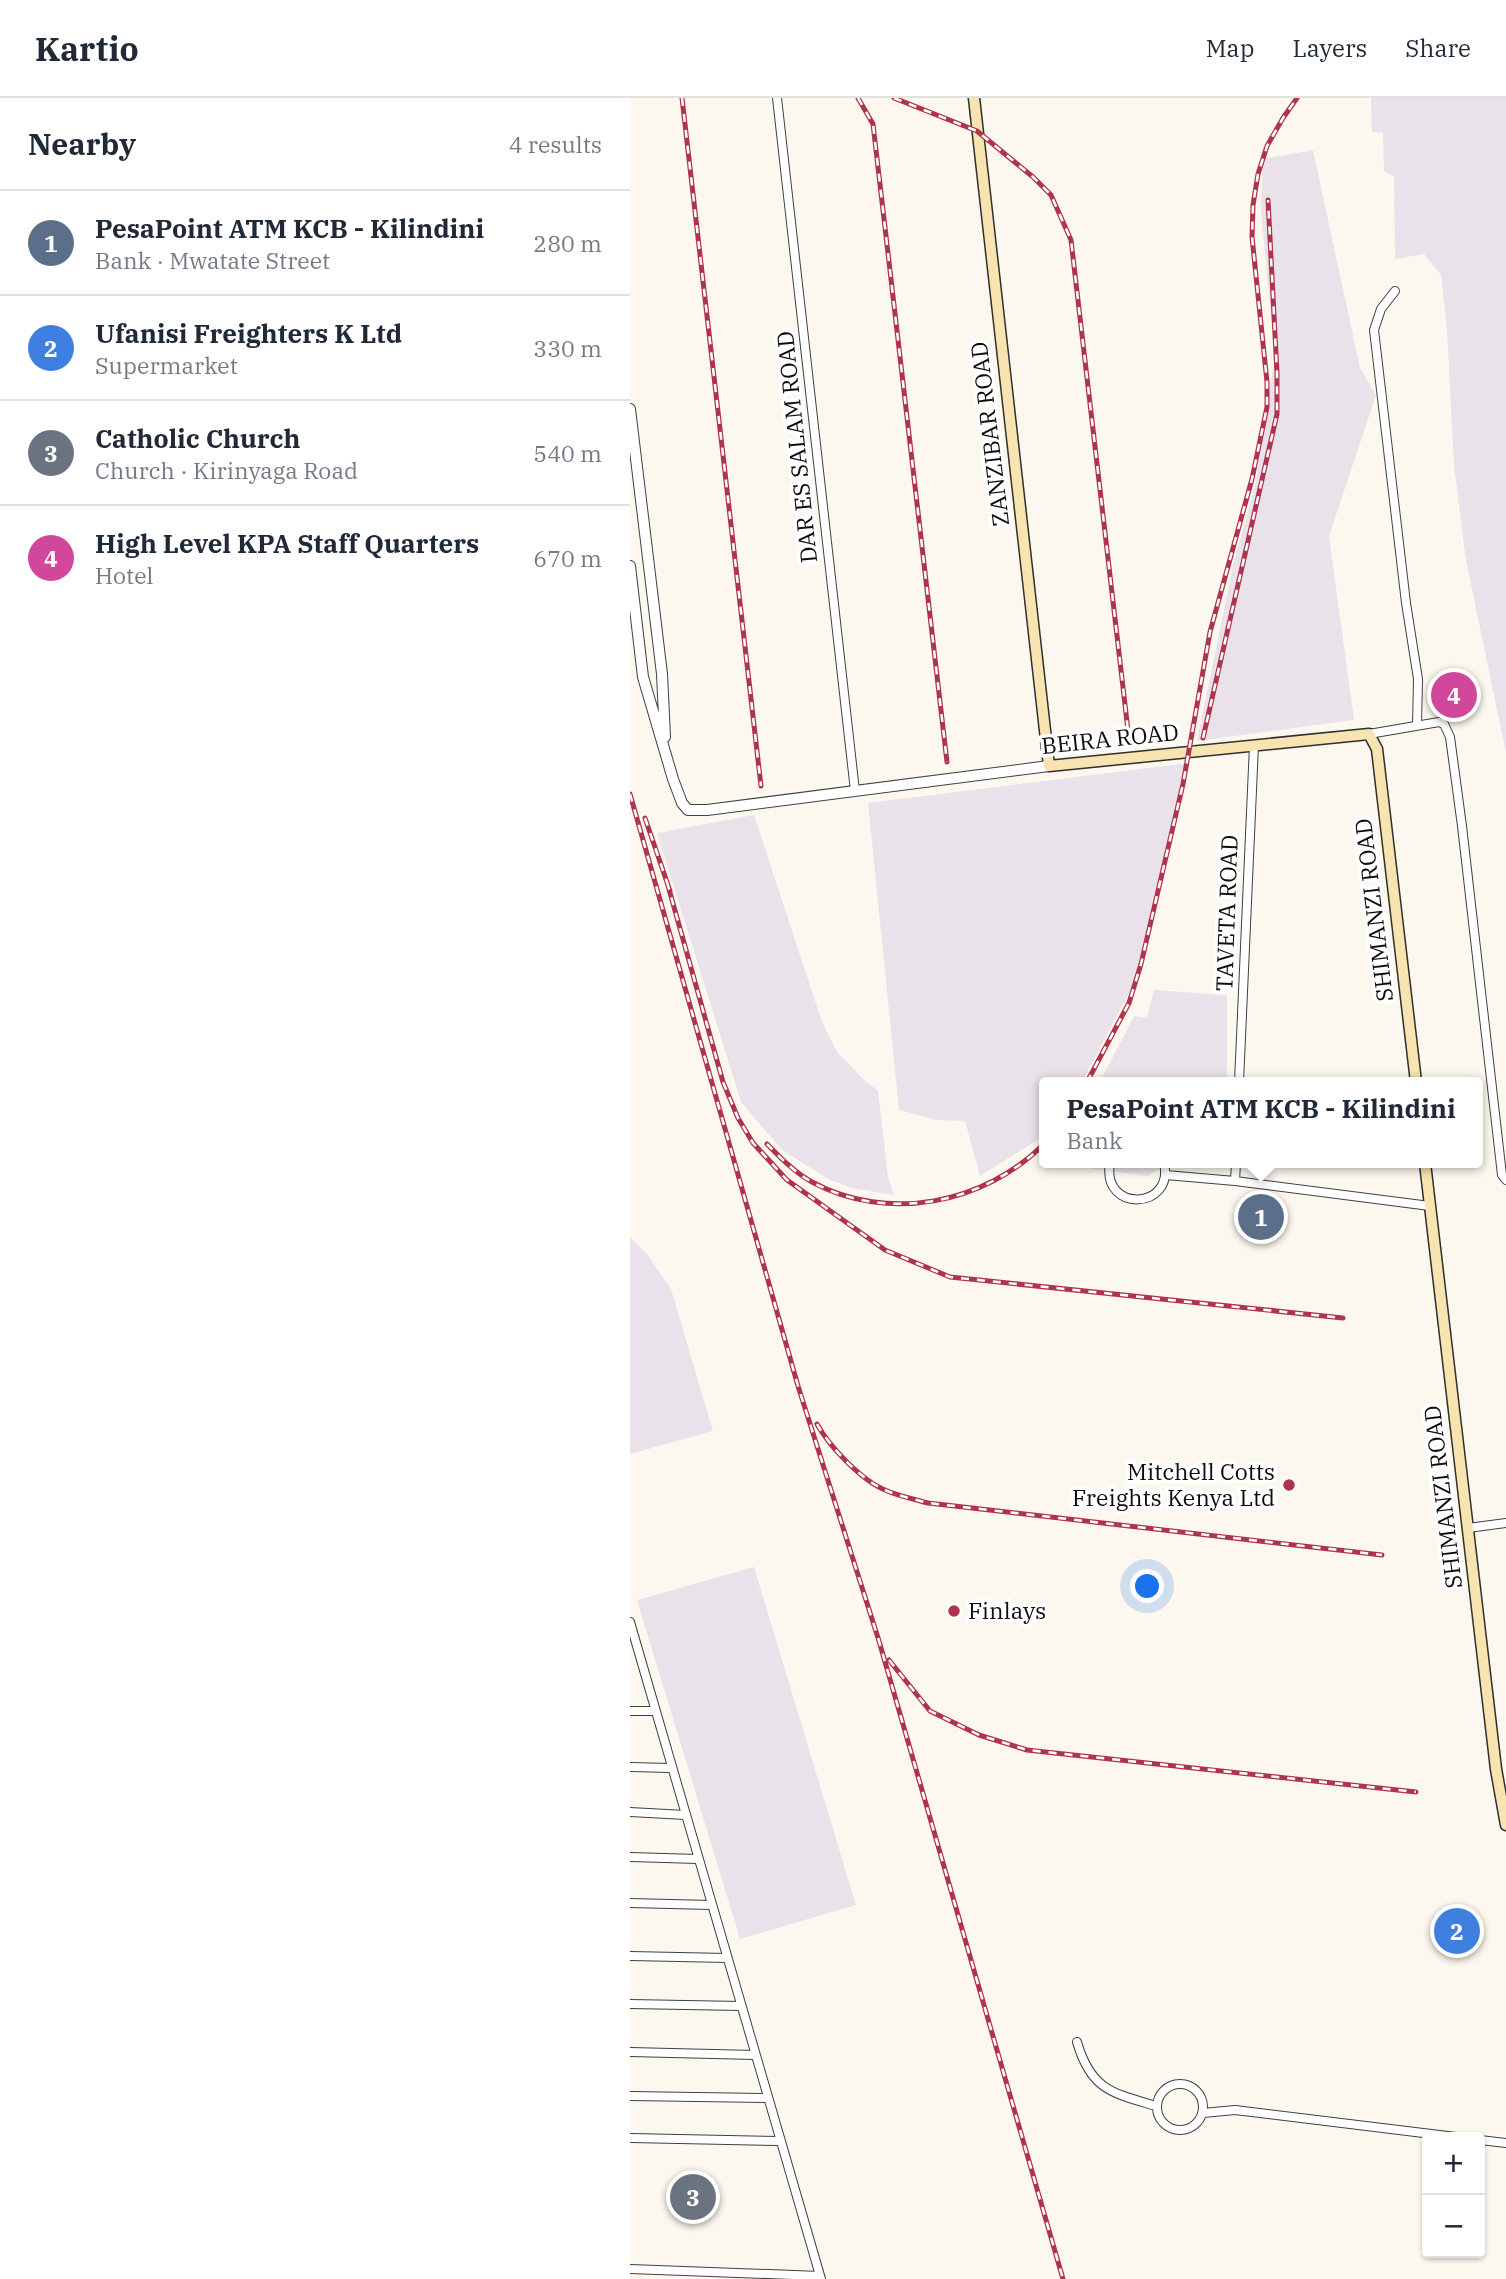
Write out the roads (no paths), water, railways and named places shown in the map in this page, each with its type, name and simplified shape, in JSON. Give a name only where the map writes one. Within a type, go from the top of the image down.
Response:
[{"type":"main road","name":"ZANZIBAR ROAD","points":[[974,98],[1049,766]]},
{"type":"main road","name":"BEIRA ROAD","points":[[1049,766],[1369,734]]},
{"type":"main road","name":"SHIMANZI ROAD","points":[[1369,734],[1377,749],[1415,1077]]},
{"type":"main road","name":"SHIMANZI ROAD","points":[[1426,1168],[1496,1769],[1506,1825]]},
{"type":"street","name":"DAR ES SALAM ROAD","points":[[777,98],[855,791]]},
{"type":"street","points":[[1395,290],[1381,309],[1374,330],[1406,603],[1418,680],[1417,725]]},
{"type":"street","points":[[630,409],[662,674],[666,755]]},
{"type":"street","points":[[630,566],[643,677],[666,755]]},
{"type":"street","points":[[1369,734],[1417,725],[1444,724],[1451,742],[1502,1175],[1506,1180]]},
{"type":"street","name":"TAVETA ROAD","points":[[1240,1077],[1254,745]]},
{"type":"street","name":"BEIRA ROAD","points":[[666,755],[682,803],[685,808],[694,812],[1049,766]]},
{"type":"street","points":[[1109,1168],[1110,1182],[1122,1196],[1131,1200],[1141,1200],[1158,1192],[1166,1175],[1165,1168]]},
{"type":"street","points":[[1235,1181],[1236,1168]]},
{"type":"street","points":[[1166,1175],[1430,1206]]},
{"type":"street","points":[[1468,1528],[1506,1523]]},
{"type":"street","points":[[630,1622],[820,2277],[659,2275],[630,2269]]},
{"type":"street","points":[[630,1711],[654,1711]]},
{"type":"street","points":[[630,1767],[671,1768]]},
{"type":"street","points":[[630,1812],[685,1815]]},
{"type":"street","points":[[630,1857],[698,1859]]},
{"type":"street","points":[[630,1903],[711,1905]]},
{"type":"street","points":[[630,1956],[727,1958]]},
{"type":"street","points":[[630,2004],[741,2006]]},
{"type":"street","points":[[1077,2042],[1081,2057],[1095,2081],[1114,2093],[1156,2106]]},
{"type":"street","points":[[630,2052],[755,2055]]},
{"type":"street","points":[[1181,2083],[1191,2086],[1199,2093],[1203,2113],[1196,2124],[1185,2130],[1172,2129],[1161,2122],[1156,2106],[1162,2091],[1181,2083]]},
{"type":"street","points":[[630,2096],[768,2098]]},
{"type":"street","points":[[1203,2113],[1235,2110],[1422,2133]]},
{"type":"street","points":[[630,2138],[780,2141]]},
{"type":"street","points":[[1485,2141],[1506,2143]]},
{"type":"railway","points":[[682,98],[761,786]]},
{"type":"railway","points":[[858,98],[873,124],[947,762]]},
{"type":"railway","points":[[894,98],[977,131],[1051,195],[1071,240],[1129,739]]},
{"type":"railway","points":[[1090,1077],[1129,1003],[1141,964],[1183,784],[1210,632],[1252,479],[1267,407],[1267,382],[1252,237],[1253,205],[1258,174],[1267,146],[1297,98]]},
{"type":"railway","points":[[1203,738],[1277,414],[1268,200]]},
{"type":"railway","points":[[630,794],[798,1386],[879,1641],[1063,2279]]},
{"type":"railway","points":[[645,818],[670,891]]},
{"type":"railway","points":[[667,882],[723,1082],[738,1118],[753,1143],[787,1180],[885,1250],[950,1277],[1343,1318]]},
{"type":"railway","points":[[767,1144],[812,1182],[841,1195],[872,1202],[903,1204],[934,1201],[964,1193],[993,1181],[1020,1165],[1039,1148]]},
{"type":"railway","points":[[817,1424],[837,1452],[866,1479],[890,1492],[928,1503],[1382,1555]]},
{"type":"railway","points":[[889,1660],[930,1711],[979,1735],[1027,1750],[1416,1792]]},
{"type":"place","name":"High Level KPA Staff Quarters","points":[[1454,695]]},
{"type":"place","name":"PesaPoint ATM KCB - Kilindini","points":[[1261,1217]]},
{"type":"place","name":"Mitchell Cotts Freights Kenya Ltd","points":[[1289,1485]]},
{"type":"place","name":"Finlays","points":[[954,1611]]},
{"type":"place","name":"Ufanisi Freighters K Ltd","points":[[1457,1931]]},
{"type":"place","name":"Catholic Church","points":[[693,2197]]}]
